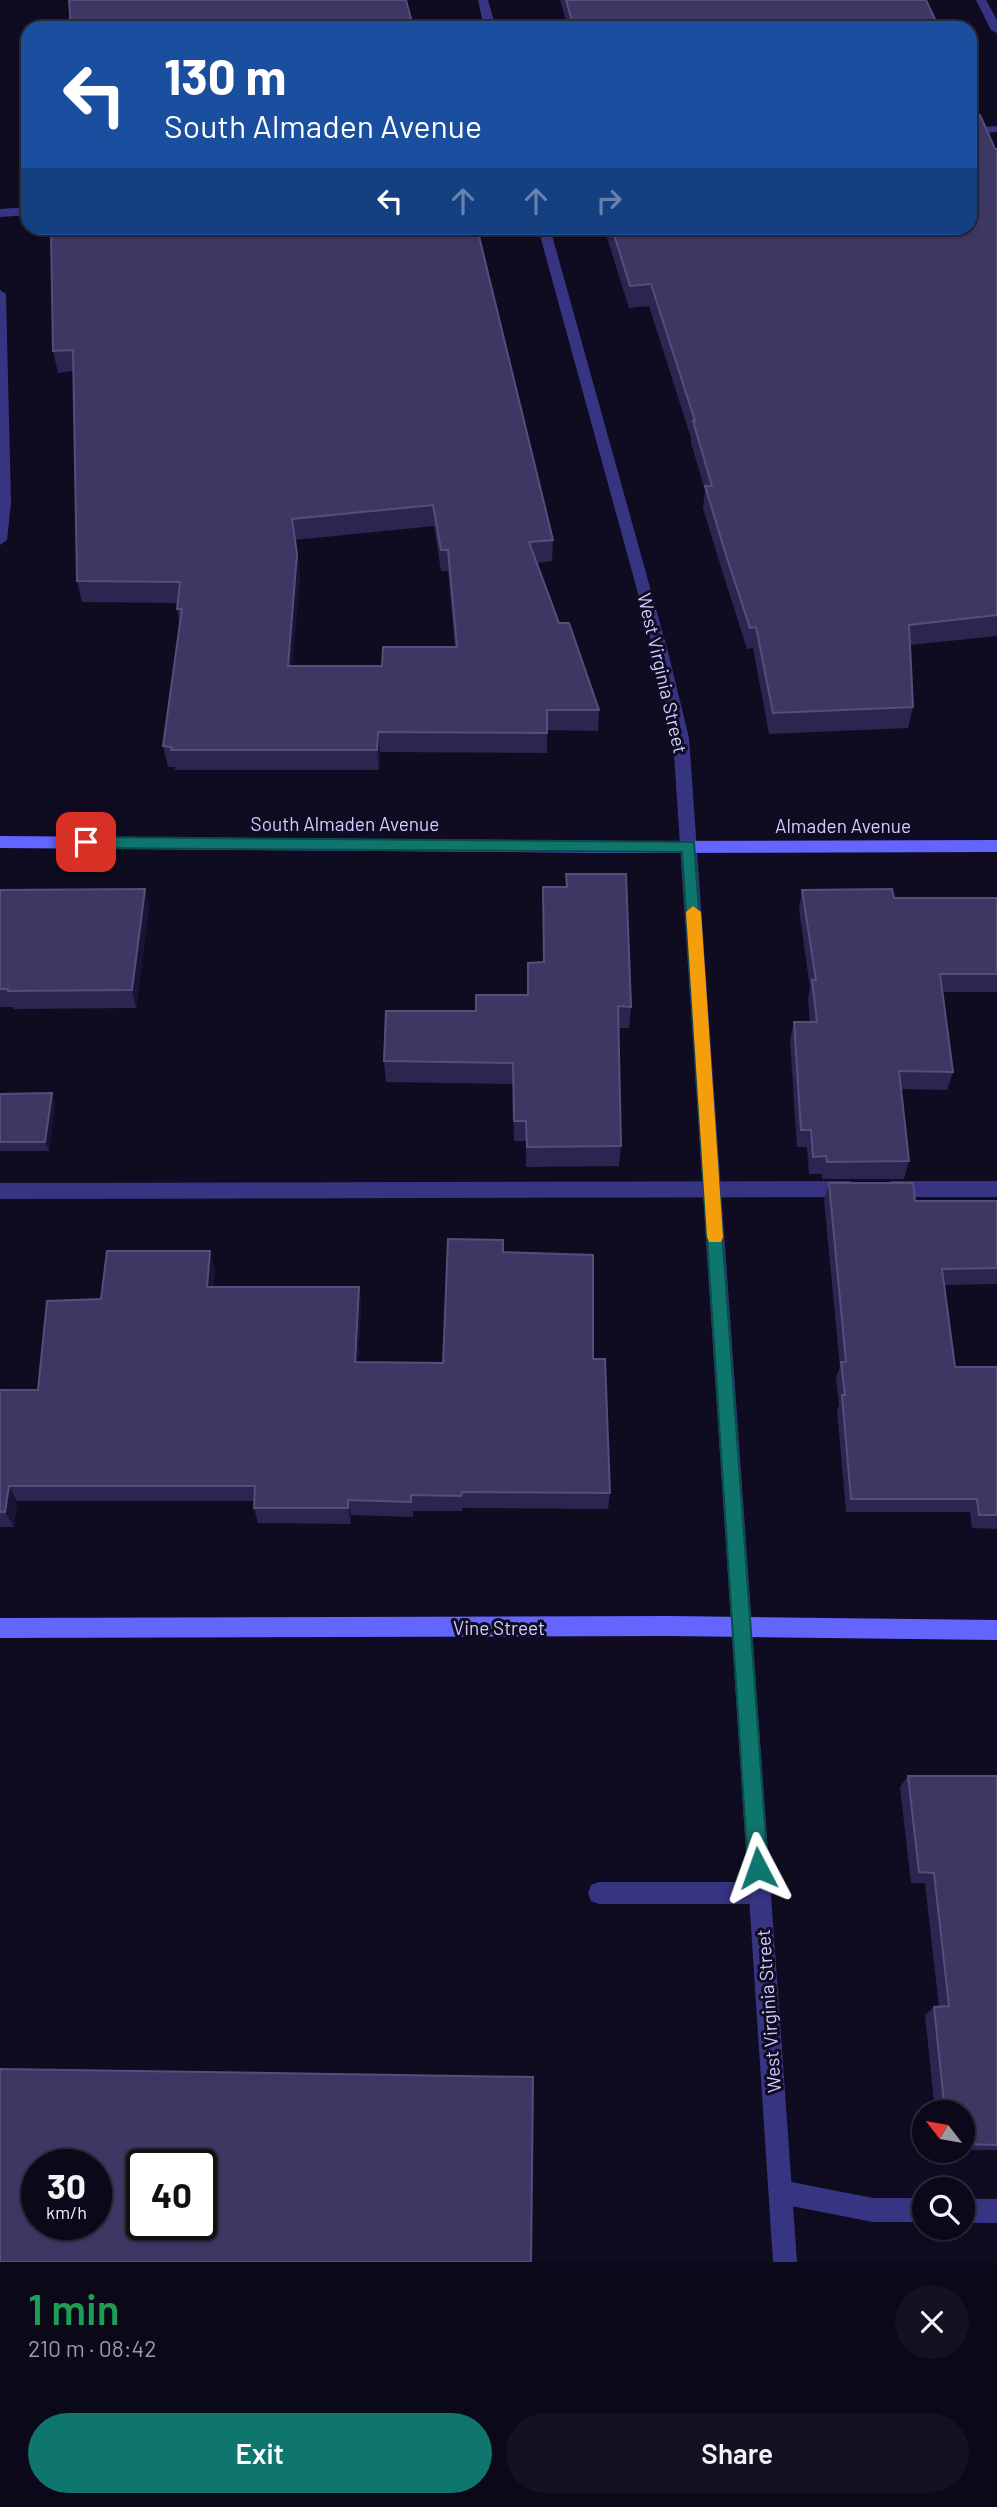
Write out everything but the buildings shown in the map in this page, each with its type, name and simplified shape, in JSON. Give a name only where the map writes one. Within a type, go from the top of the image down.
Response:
[{"type":"main road","name":"South Almaden Avenue","points":[[0,842],[689,846]]},
{"type":"main road","name":"Almaden Avenue","points":[[689,846],[997,846]]},
{"type":"main road","name":"Vine Street","points":[[0,1628],[741,1627],[997,1630]]},
{"type":"street","points":[[483,0],[488,21]]},
{"type":"street","points":[[981,0],[997,30]]},
{"type":"street","points":[[977,130],[997,129]]},
{"type":"street","points":[[0,213],[21,212]]},
{"type":"street","name":"West Virginia Street","points":[[546,235],[667,677],[681,738],[785,2262]]},
{"type":"street","points":[[0,294],[0,540]]},
{"type":"street","points":[[0,1191],[997,1189]]},
{"type":"street","points":[[599,1893],[760,1893]]},
{"type":"street","points":[[780,2192],[873,2210],[912,2210]]},
{"type":"street","points":[[975,2211],[997,2211]]},
{"type":"slow traffic","points":[[693,912],[715,1237]]},
{"type":"route","points":[[86,842],[689,846],[758,1868]]}]
